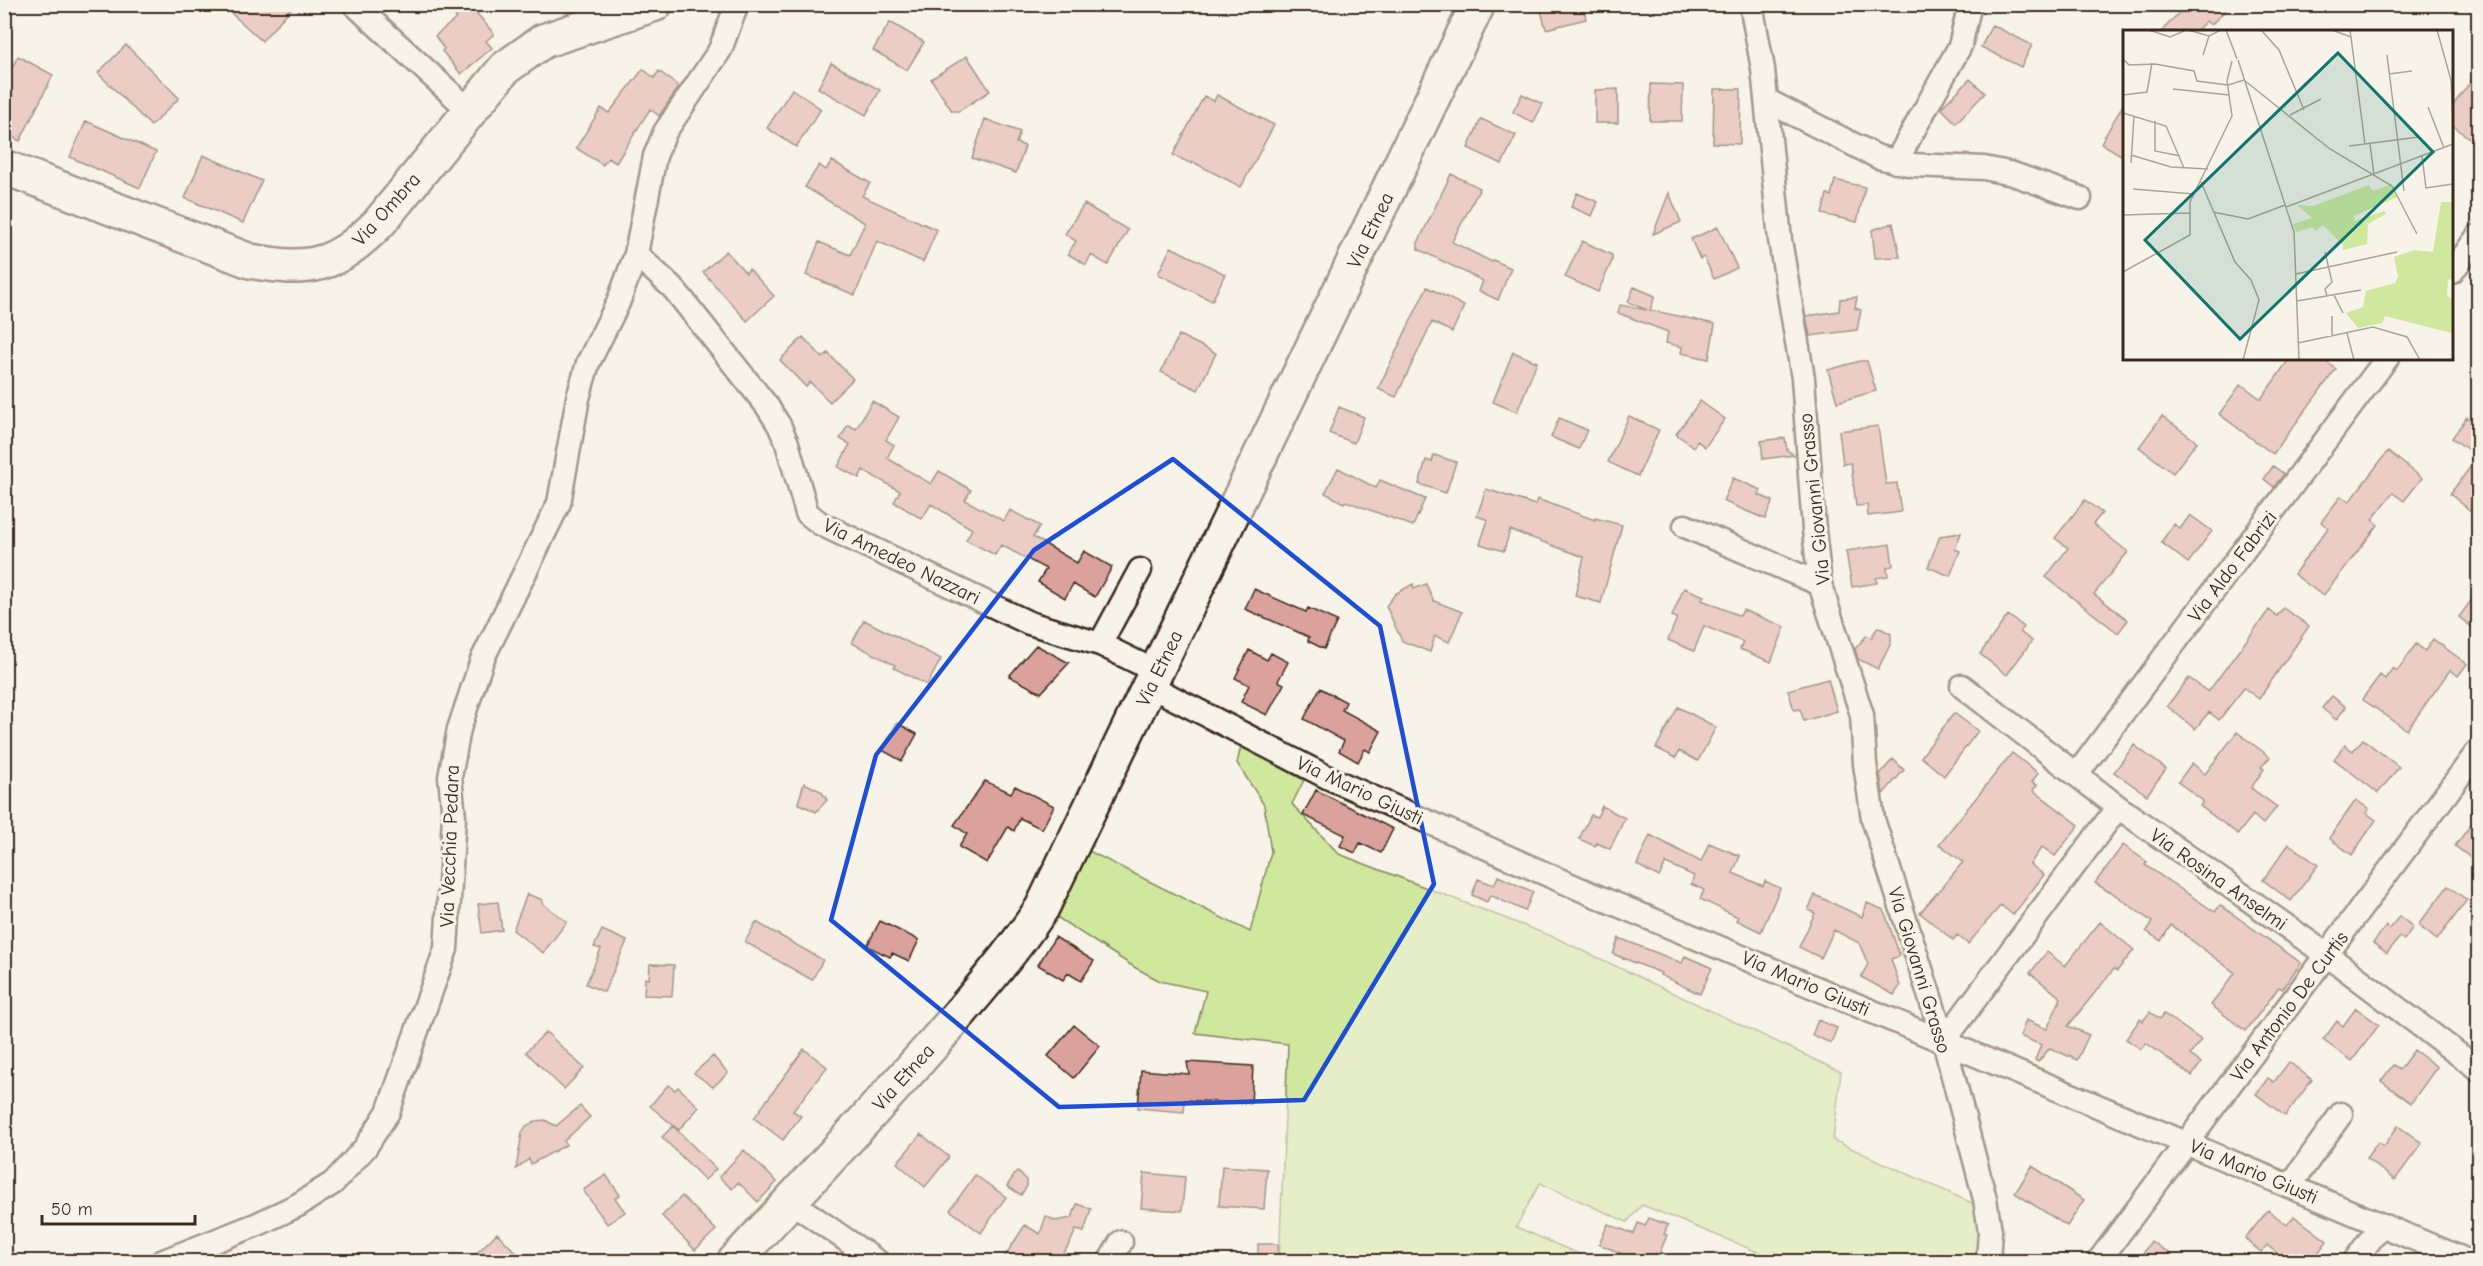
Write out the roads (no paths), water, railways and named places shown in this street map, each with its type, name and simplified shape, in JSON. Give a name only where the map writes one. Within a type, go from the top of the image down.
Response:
[{"type":"main road","name":"Via Etnea","points":[[734,1262],[895,1088],[1003,963],[1042,908],[1478,4]]},
{"type":"main road","name":"Via Ombra","points":[[4,167],[250,261],[282,267],[320,263],[338,257],[358,243],[379,223],[505,68],[543,41],[635,7]]},
{"type":"street","points":[[354,4],[470,111]]},
{"type":"street","name":"Via Vecchia Pedara","points":[[161,1262],[258,1224],[298,1205],[333,1183],[365,1148],[388,1112],[446,949],[454,817],[450,777],[452,755],[459,729],[482,660],[559,503],[578,398],[588,363],[618,303],[636,254],[655,156],[665,132],[720,50],[737,4]]},
{"type":"street","name":"Via Giovanni Grasso","points":[[1751,4],[1763,69],[1780,240],[1803,378],[1820,584],[1862,715],[1865,764],[1873,819],[1944,1041],[1985,1199],[1990,1231],[1988,1262]]},
{"type":"street","points":[[1896,162],[1960,46],[1970,4]]},
{"type":"street","points":[[1766,100],[1878,157],[1896,162],[1984,168],[2013,174],[2080,198]]},
{"type":"street","points":[[2453,269],[2478,236]]},
{"type":"street","name":"Via Amedeo Nazzari","points":[[636,254],[674,289],[767,406],[787,443],[807,513],[821,524],[1029,623],[1100,644],[1154,679]]},
{"type":"street","name":"Via Aldo Fabrizi","points":[[2078,774],[2386,360]]},
{"type":"street","points":[[1685,526],[1820,584]]},
{"type":"street","points":[[1100,644],[1140,570]]},
{"type":"street","name":"Via Mario Giusti","points":[[1154,679],[1329,778],[1589,893],[2470,1262]]},
{"type":"street","name":"Via Rosina Anselmi","points":[[1962,686],[2118,807],[2327,955],[2478,1070]]},
{"type":"street","name":"Via Antonio De Curtis","points":[[2098,1262],[2478,751]]},
{"type":"street","points":[[1944,1041],[2118,807]]},
{"type":"street","points":[[2290,1186],[2341,1114]]},
{"type":"street","points":[[790,1201],[878,1262]]},
{"type":"street","points":[[2354,1262],[2381,1225]]}]
